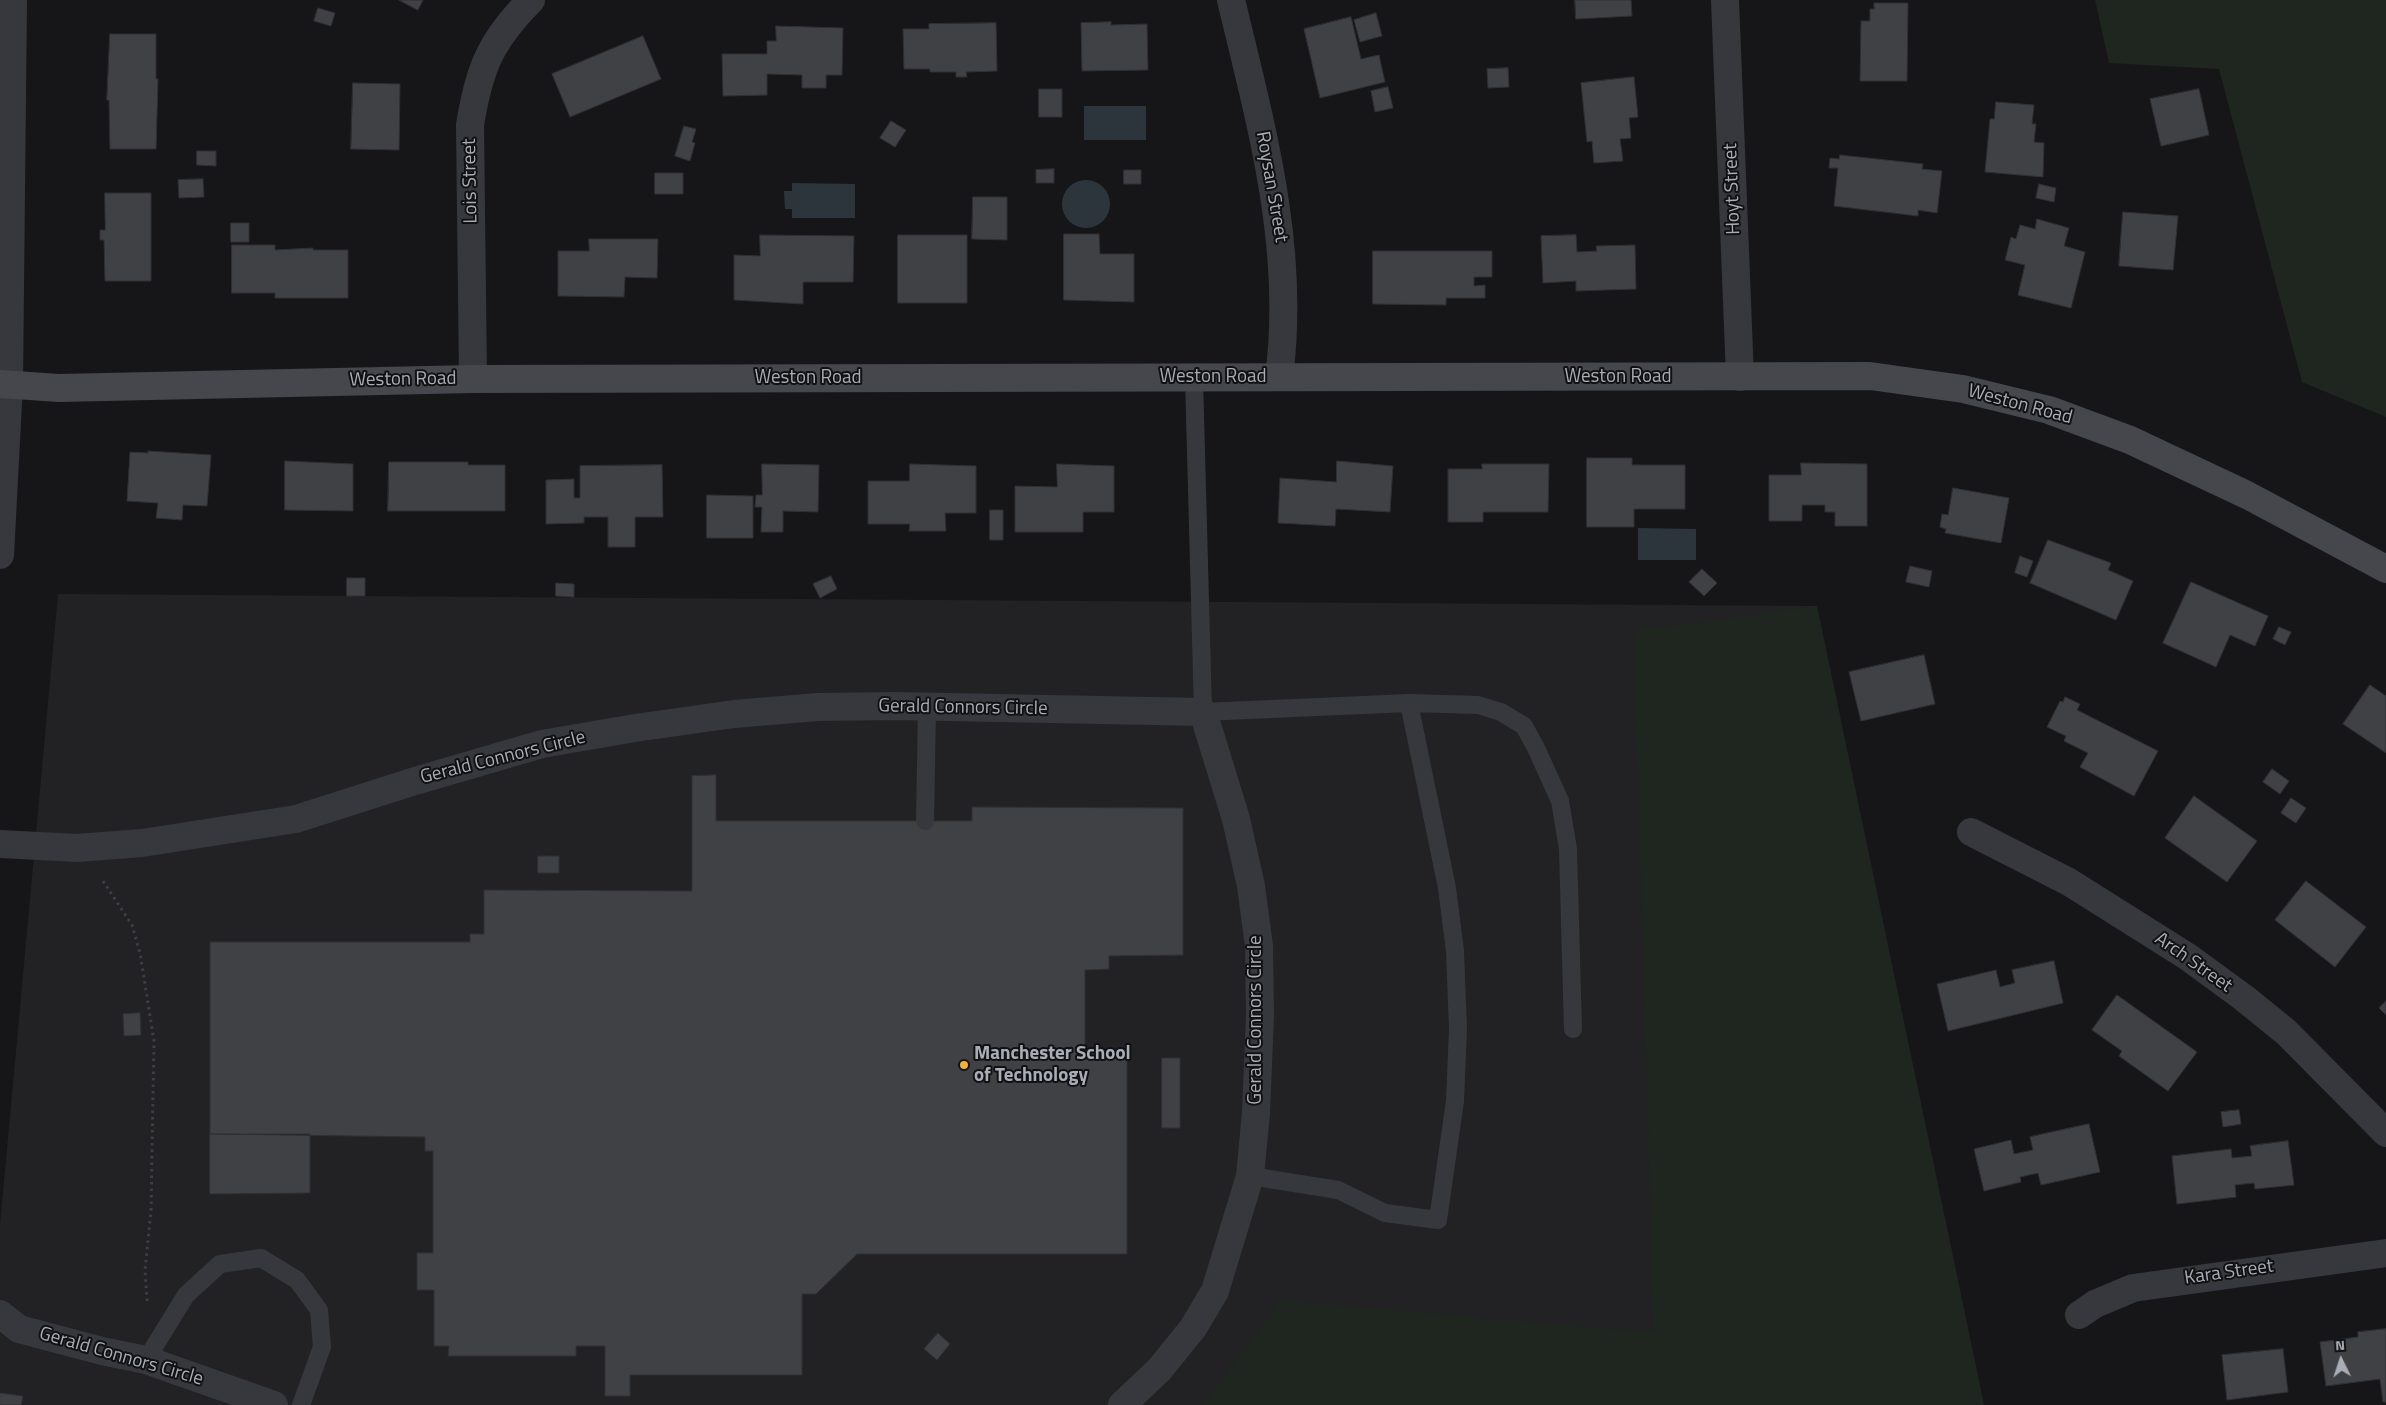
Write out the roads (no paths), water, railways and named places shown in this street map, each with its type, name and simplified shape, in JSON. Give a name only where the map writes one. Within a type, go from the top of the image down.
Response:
[{"type":"street","points":[[0,555],[13,0]]},
{"type":"street","name":"Lois Street","points":[[473,379],[470,125],[476,85],[490,50],[513,18],[531,0]]},
{"type":"street","name":"Roysan Street","points":[[1231,0],[1268,155],[1277,204],[1282,247],[1285,310],[1279,377]]},
{"type":"street","name":"Hoyt Street","points":[[1725,0],[1740,377]]},
{"type":"street","name":"Weston Road","points":[[5,384],[59,388],[473,379],[1870,376],[1963,389],[2049,410],[2130,440],[2247,495],[2386,569]]},
{"type":"street","name":"Gerald Connors Circle","points":[[0,844],[77,848],[142,843],[296,819],[414,781],[542,744],[634,728],[734,714],[818,707],[1203,712],[1236,819],[1252,886],[1259,946],[1260,1015],[1256,1113],[1250,1176],[1215,1291],[1193,1328],[1159,1370],[1122,1405]]},
{"type":"street","name":"Arch Street","points":[[1971,832],[2069,882],[2188,958],[2244,998],[2286,1032],[2386,1133]]},
{"type":"street","name":"Kara Street","points":[[2079,1315],[2095,1304],[2133,1288],[2386,1252]]},
{"type":"street","name":"Gerald Connors Circle","points":[[0,1314],[19,1329],[102,1351],[146,1360],[274,1405]]},
{"type":"lane","points":[[1194,378],[1203,712],[1409,703],[1478,705],[1501,712],[1524,726],[1560,801],[1568,848],[1573,1030]]},
{"type":"lane","points":[[1250,1176],[1338,1190],[1385,1213],[1438,1220],[1455,1101],[1458,1029],[1455,952],[1447,888],[1409,703]]},
{"type":"lane","points":[[925,820],[927,707]]},
{"type":"lane","points":[[146,1360],[186,1295],[220,1264],[261,1258],[297,1280],[319,1310],[322,1347],[301,1405]]},
{"type":"place","name":"Manchester School of Technology","points":[[964,1065]]}]
